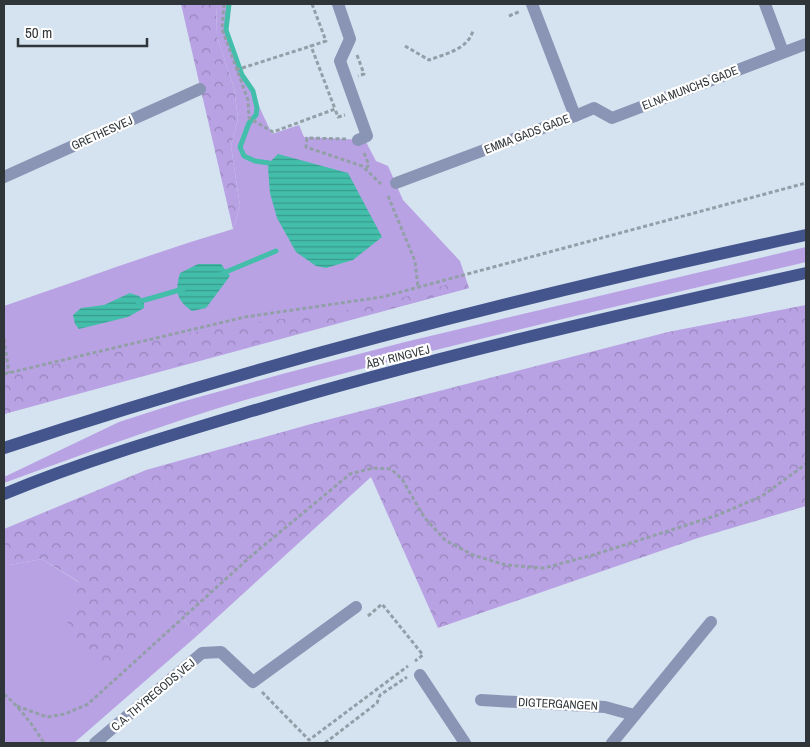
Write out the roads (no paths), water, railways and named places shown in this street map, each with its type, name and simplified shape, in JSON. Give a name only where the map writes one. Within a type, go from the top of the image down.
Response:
[{"type":"main road","name":"ÅBY RINGVEJ","points":[[4,448],[109,413],[306,356],[548,295],[806,235]]},
{"type":"main road","name":"ÅBY RINGVEJ","points":[[4,494],[118,452],[315,392],[555,331],[806,273]]},
{"type":"street","points":[[338,4],[350,38],[340,61],[366,136],[358,140]]},
{"type":"street","name":"EMMA GADS GADE","points":[[390,185],[575,116],[532,4]]},
{"type":"street","points":[[765,4],[784,52]]},
{"type":"street","name":"ELNA MUNCHS GADE","points":[[575,116],[594,108],[612,118],[806,44]]},
{"type":"street","name":"GRETHESVEJ","points":[[4,177],[200,89]]},
{"type":"street","name":"C.A. THYREGODS VEJ","points":[[95,743],[202,653],[221,652],[253,682],[356,607]]},
{"type":"street","points":[[612,743],[711,622]]},
{"type":"street","points":[[420,675],[464,743]]},
{"type":"street","name":"DIGTERGANGEN","points":[[481,700],[605,707],[634,716]]},
{"type":"waterway","points":[[229,4],[226,30],[242,75],[253,91],[257,108],[256,115],[249,123],[240,147],[244,156],[255,161],[269,163]]},
{"type":"waterway","points":[[221,274],[276,251]]},
{"type":"waterway","points":[[138,302],[183,289]]}]
